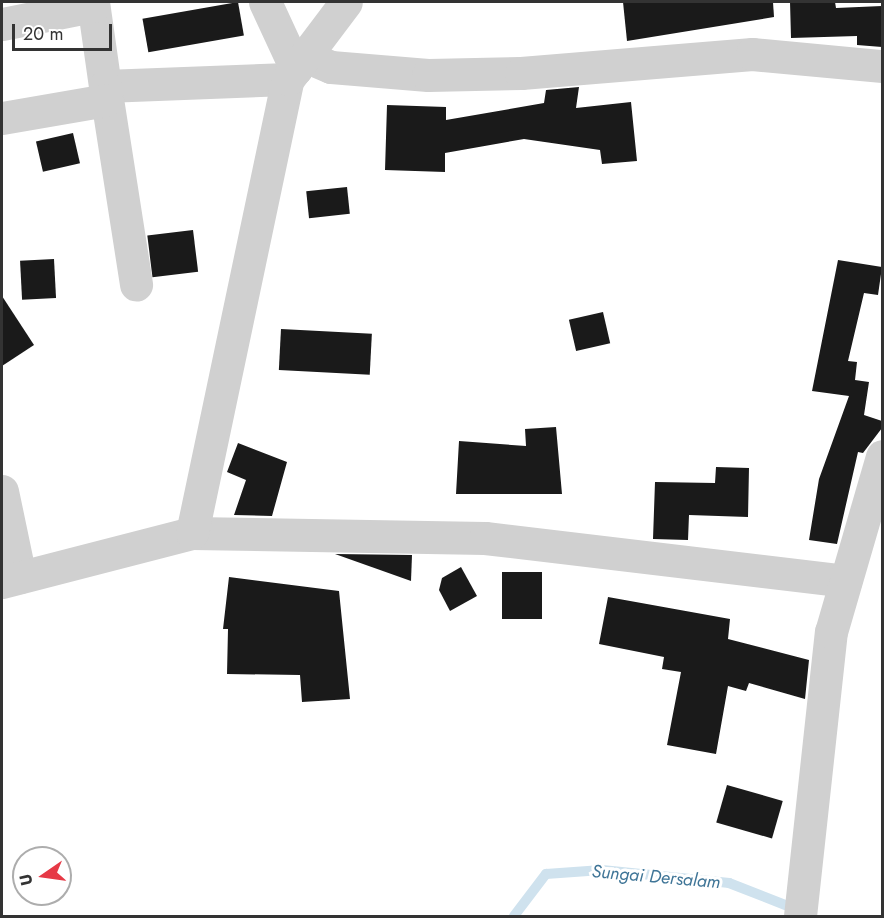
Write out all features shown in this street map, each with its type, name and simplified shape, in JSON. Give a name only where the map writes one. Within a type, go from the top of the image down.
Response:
[{"type":"street","points":[[265,2],[296,68]]},
{"type":"street","points":[[192,533],[296,68],[346,2]]},
{"type":"street","points":[[2,24],[93,4],[136,285]]},
{"type":"street","points":[[2,118],[106,93],[296,68],[331,66],[428,75],[521,73],[752,54],[882,66]]},
{"type":"street","points":[[800,916],[831,632],[881,464]]},
{"type":"street","points":[[2,491],[11,579],[192,533],[485,538],[845,581]]},
{"type":"building","points":[[238,2],[244,35],[148,52],[142,19]]},
{"type":"building","points":[[623,2],[773,2],[774,17],[627,41]]},
{"type":"building","points":[[790,2],[835,2],[836,8],[882,6],[882,47],[857,45],[857,36],[791,38]]},
{"type":"building","points":[[579,87],[576,108],[631,102],[637,161],[602,164],[600,150],[524,139],[445,153],[445,172],[385,170],[387,105],[446,107],[446,120],[544,103],[546,90]]},
{"type":"building","points":[[73,133],[80,163],[43,172],[36,142]]},
{"type":"building","points":[[347,187],[350,214],[309,218],[306,191]]},
{"type":"building","points":[[193,230],[198,272],[152,277],[147,236]]},
{"type":"building","points":[[54,259],[56,298],[22,300],[20,261]]},
{"type":"building","points":[[838,260],[882,267],[878,295],[864,293],[848,361],[857,362],[855,380],[869,382],[864,415],[882,421],[882,428],[863,453],[858,452],[837,544],[809,540],[819,479],[849,396],[812,391]]},
{"type":"building","points":[[2,296],[34,345],[2,366]]},
{"type":"building","points":[[603,312],[610,343],[576,351],[569,320]]},
{"type":"building","points":[[281,329],[372,334],[370,375],[279,370]]},
{"type":"building","points":[[556,427],[562,494],[456,494],[459,441],[526,446],[525,429]]},
{"type":"building","points":[[238,443],[287,462],[272,516],[234,515],[246,480],[227,472]]},
{"type":"building","points":[[716,467],[749,468],[748,517],[689,515],[688,540],[653,539],[655,482],[715,483]]},
{"type":"building","points":[[335,554],[412,555],[411,581]]},
{"type":"building","points":[[461,567],[477,596],[450,611],[439,590],[442,578]]},
{"type":"building","points":[[502,572],[542,572],[542,619],[502,619]]},
{"type":"building","points":[[229,577],[339,591],[350,699],[302,702],[300,675],[227,674],[228,629],[223,629]]},
{"type":"building","points":[[608,597],[730,619],[728,639],[809,660],[805,699],[749,683],[746,691],[728,686],[716,754],[667,745],[681,672],[662,669],[664,657],[599,644]]},
{"type":"building","points":[[727,785],[783,801],[772,838],[716,822]]},
{"type":"waterway","name":"Sungai Dersalam","points":[[514,916],[546,874],[602,870],[729,883],[798,910]]}]
